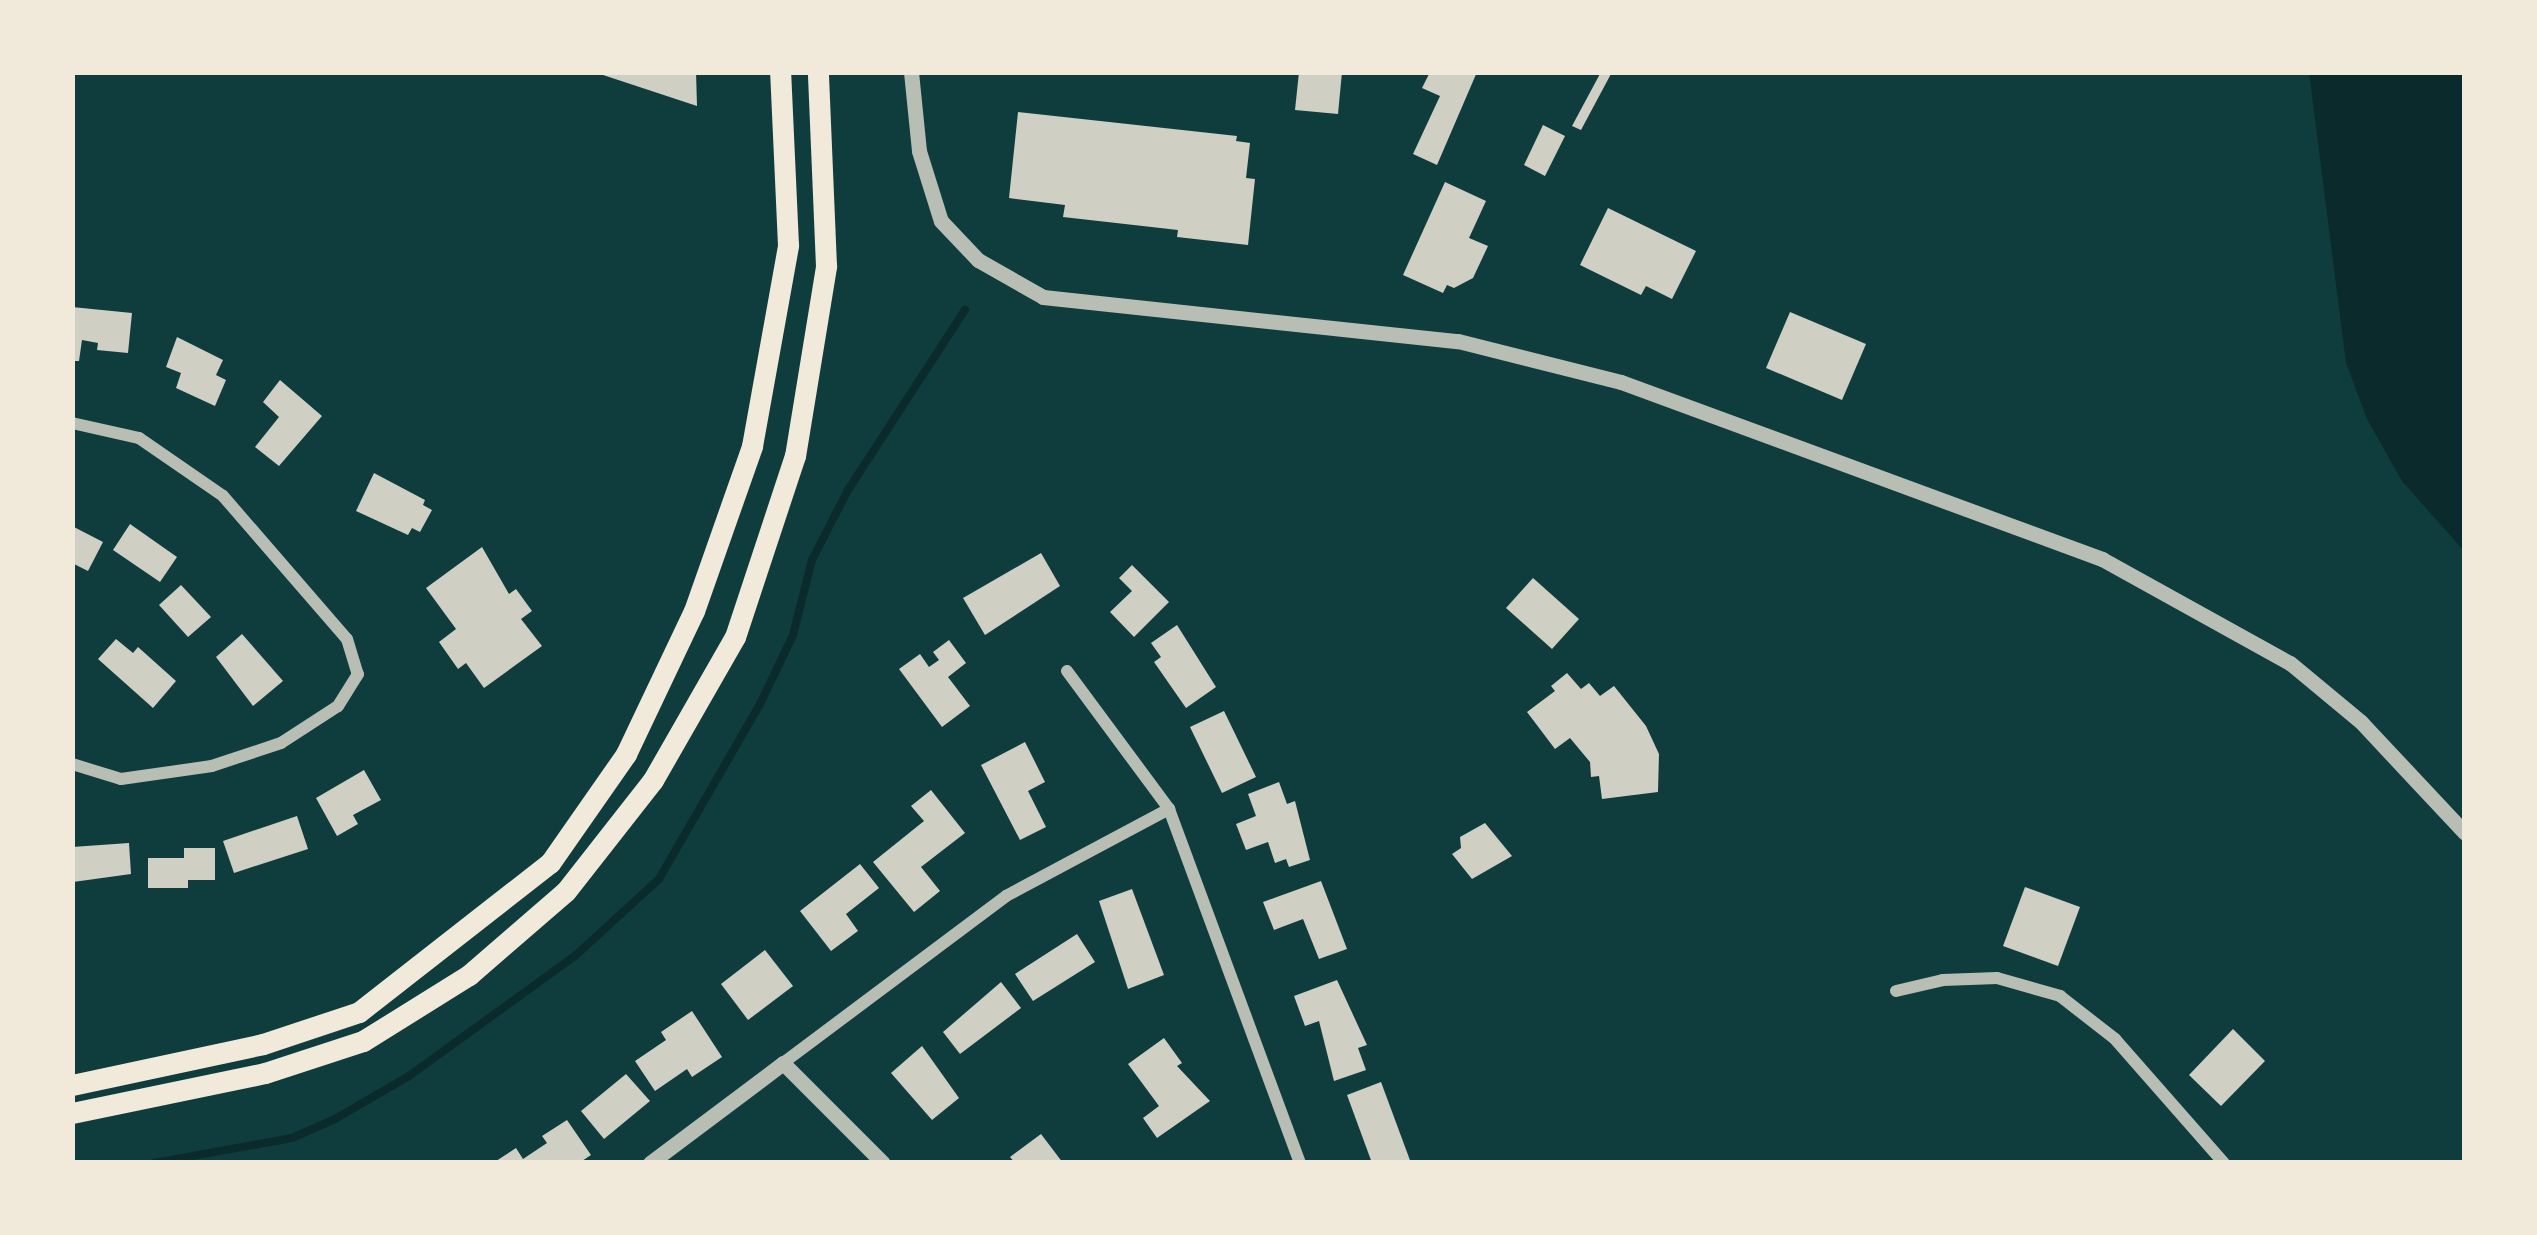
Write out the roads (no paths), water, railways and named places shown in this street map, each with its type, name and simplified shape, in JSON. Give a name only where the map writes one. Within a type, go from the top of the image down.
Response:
[{"type":"highway","points":[[72,1085],[262,1044],[359,1012],[550,863],[626,754],[694,611],[752,446],[788,245],[780,72]]},
{"type":"highway","points":[[72,1113],[265,1073],[363,1041],[469,975],[566,891],[653,780],[735,637],[795,456],[826,266],[818,72]]},
{"type":"street","points":[[911,72],[919,151],[941,221],[978,260],[1043,296],[1458,341],[1621,382],[2102,559],[2290,663],[2361,722],[2465,833]]},
{"type":"street","points":[[72,423],[139,438],[223,496],[346,639],[358,674],[338,706],[281,743],[212,766],[121,779],[72,764]]},
{"type":"street","points":[[1066,670],[1169,809],[1300,1163]]},
{"type":"street","points":[[650,1163],[1006,896],[1169,809]]},
{"type":"street","points":[[1895,991],[1943,980],[1996,978],[2060,996],[2115,1039],[2224,1163]]},
{"type":"street","points":[[783,1064],[883,1163]]},
{"type":"water","points":[[2309,72],[2465,72],[2465,552],[2402,481],[2367,419],[2346,363]]},
{"type":"waterway","points":[[154,1163],[292,1138],[335,1119],[409,1076],[575,956],[659,879],[760,704],[793,635],[812,560],[848,490],[965,310]]}]
